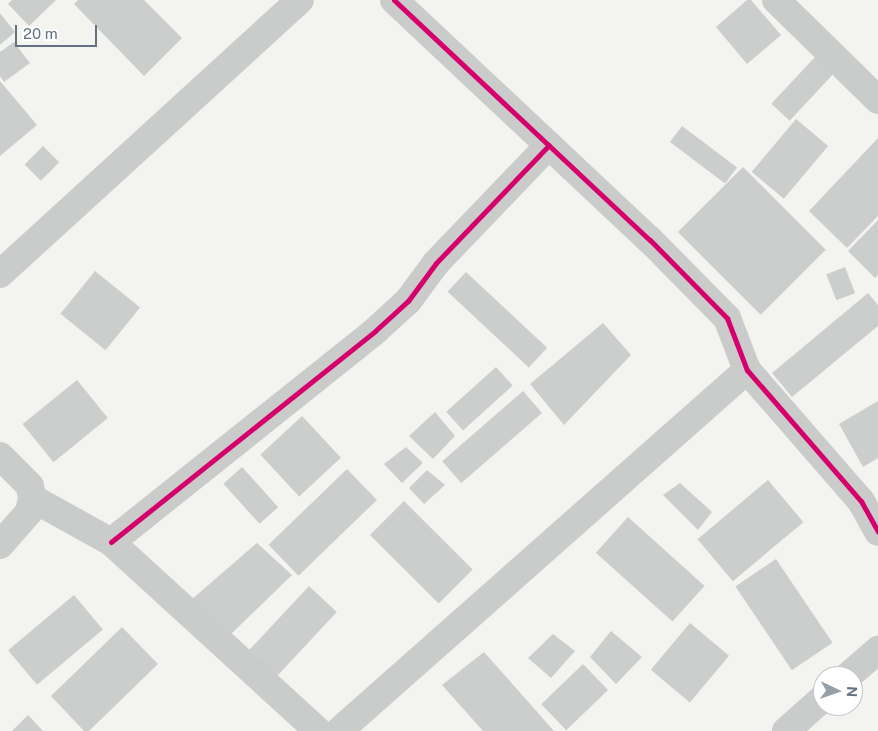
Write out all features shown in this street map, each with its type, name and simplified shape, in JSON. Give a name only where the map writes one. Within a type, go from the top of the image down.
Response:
[{"type":"street","points":[[0,274],[300,0]]},
{"type":"street","points":[[394,0],[650,240],[727,318],[747,370],[869,499],[878,532]]},
{"type":"street","points":[[776,0],[878,100]]},
{"type":"street","points":[[111,542],[375,331],[408,301],[436,263],[549,145]]},
{"type":"street","points":[[339,731],[747,370]]},
{"type":"street","points":[[0,456],[30,486],[32,498],[28,512],[0,545]]},
{"type":"street","points":[[32,498],[111,542],[318,731]]},
{"type":"street","points":[[860,666],[878,650]]},
{"type":"street","points":[[786,731],[813,707]]},
{"type":"building","points":[[12,0],[56,0],[29,26],[8,4]]},
{"type":"building","points":[[78,0],[144,0],[182,38],[144,76],[74,4]]},
{"type":"building","points":[[747,0],[751,0],[781,35],[747,64],[716,27]]},
{"type":"building","points":[[0,13],[15,32],[0,45]]},
{"type":"building","points":[[14,42],[30,63],[4,82],[0,76],[0,52]]},
{"type":"building","points":[[815,57],[833,74],[790,121],[771,104]]},
{"type":"building","points":[[0,81],[37,125],[0,156]]},
{"type":"building","points":[[796,119],[828,146],[784,199],[752,172]]},
{"type":"building","points":[[682,126],[737,168],[725,183],[670,142]]},
{"type":"building","points":[[878,138],[878,216],[847,248],[809,211]]},
{"type":"building","points":[[43,146],[59,162],[41,181],[25,164]]},
{"type":"building","points":[[743,167],[826,250],[761,315],[678,232]]},
{"type":"building","points":[[878,220],[878,275],[875,278],[848,251]]},
{"type":"building","points":[[845,267],[855,293],[836,300],[826,274]]},
{"type":"building","points":[[95,271],[140,308],[105,350],[60,314]]},
{"type":"building","points":[[466,272],[547,348],[529,367],[448,292]]},
{"type":"building","points":[[868,293],[878,305],[878,326],[792,397],[772,373]]},
{"type":"building","points":[[603,323],[631,355],[564,425],[530,384]]},
{"type":"building","points":[[496,367],[513,386],[463,430],[446,412]]},
{"type":"building","points":[[77,380],[108,418],[53,462],[23,424]]},
{"type":"building","points":[[523,391],[542,413],[461,483],[442,461]]},
{"type":"building","points":[[878,401],[878,458],[863,467],[839,424]]},
{"type":"building","points":[[435,412],[455,436],[433,459],[409,436]]},
{"type":"building","points":[[302,416],[341,458],[299,497],[260,455]]},
{"type":"building","points":[[406,447],[423,463],[402,483],[384,464]]},
{"type":"building","points":[[242,467],[278,507],[260,524],[223,484]]},
{"type":"building","points":[[347,469],[377,500],[298,576],[269,545]]},
{"type":"building","points":[[427,470],[445,485],[424,504],[409,488]]},
{"type":"building","points":[[768,480],[803,522],[733,581],[698,539]]},
{"type":"building","points":[[680,483],[712,512],[698,530],[663,495]]},
{"type":"building","points":[[404,501],[473,570],[439,604],[370,535]]},
{"type":"building","points":[[628,517],[705,586],[672,622],[596,553]]},
{"type":"building","points":[[257,543],[292,575],[229,636],[191,600]]},
{"type":"building","points":[[776,559],[832,643],[792,670],[735,586]]},
{"type":"building","points":[[309,586],[337,612],[274,679],[246,653]]},
{"type":"building","points":[[74,595],[103,629],[37,685],[8,650]]},
{"type":"building","points":[[690,623],[729,656],[690,703],[651,670]]},
{"type":"building","points":[[122,627],[158,664],[89,731],[84,731],[51,696]]},
{"type":"building","points":[[611,631],[642,657],[616,684],[590,657]]},
{"type":"building","points":[[553,634],[575,651],[551,678],[528,658]]},
{"type":"building","points":[[484,652],[554,731],[483,731],[442,685]]},
{"type":"building","points":[[583,664],[608,690],[566,730],[541,704]]},
{"type":"building","points":[[28,715],[43,731],[12,731]]},
{"type":"cycle path","points":[[394,0],[650,240],[727,318],[747,370],[861,501],[878,532]]},
{"type":"cycle path","points":[[111,542],[375,331],[408,301],[436,263],[549,145]]}]
